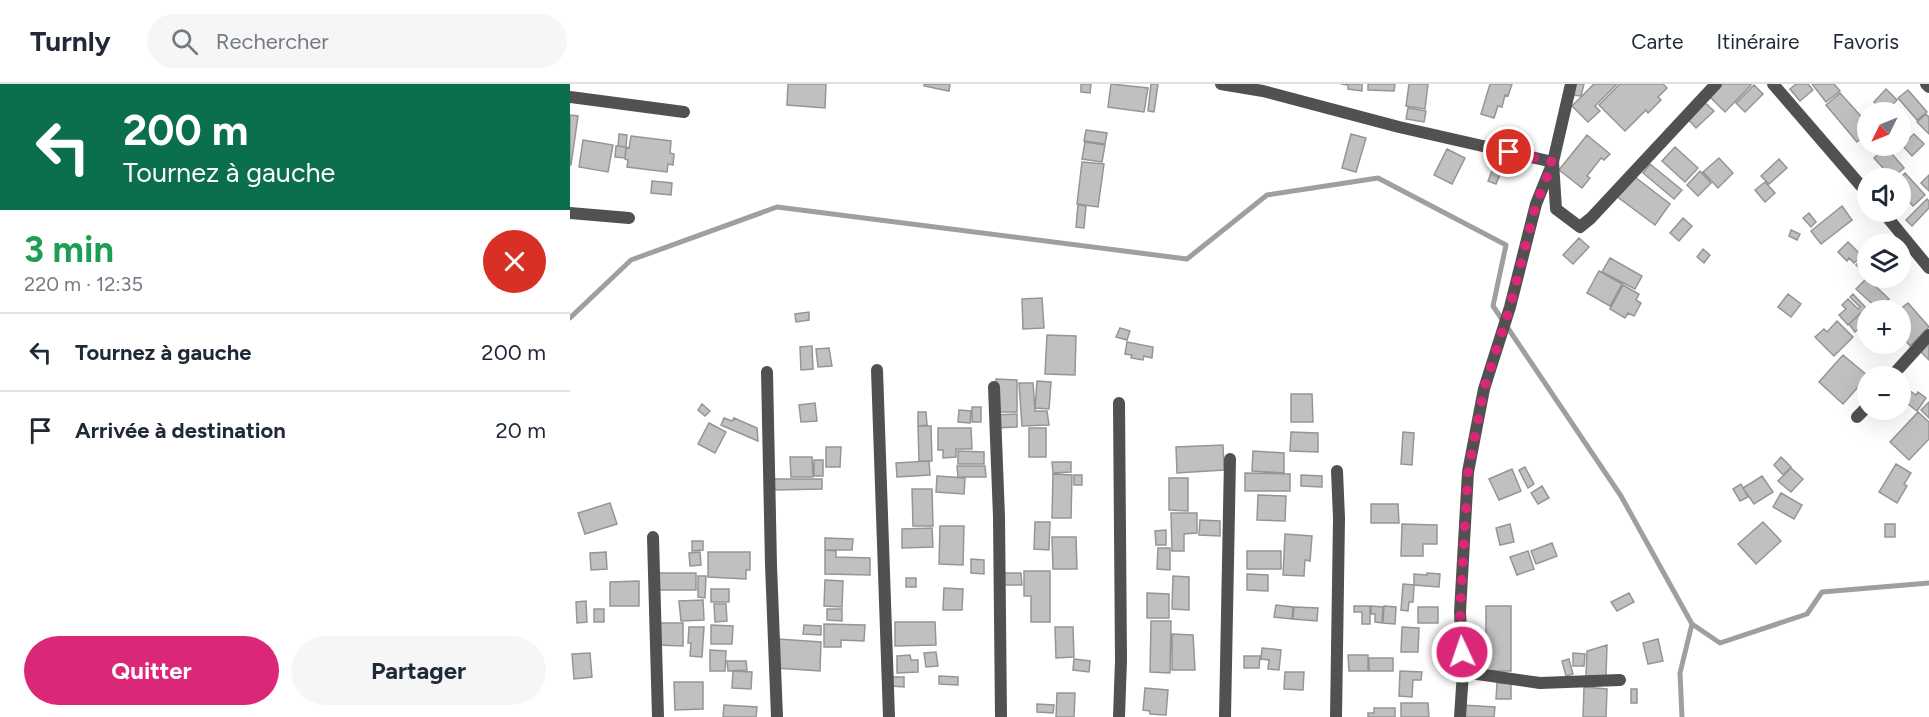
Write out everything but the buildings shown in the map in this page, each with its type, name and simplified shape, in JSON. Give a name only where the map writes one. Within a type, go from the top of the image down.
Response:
[{"type":"street","points":[[1221,84],[1263,91],[1400,127],[1553,162]]},
{"type":"street","points":[[1460,717],[1463,672],[1460,612],[1468,472],[1484,389],[1510,307],[1536,204],[1553,162],[1571,84]]},
{"type":"street","points":[[1553,162],[1556,209],[1580,227],[1592,218],[1716,84]]},
{"type":"street","points":[[1773,84],[1857,181]]},
{"type":"street","points":[[1926,84],[1929,87]]},
{"type":"street","points":[[570,97],[684,112]]},
{"type":"street","points":[[570,213],[629,218]]},
{"type":"street","points":[[1891,222],[1929,268]]},
{"type":"street","points":[[1901,366],[1929,335]]},
{"type":"street","points":[[877,370],[889,717]]},
{"type":"street","points":[[767,372],[777,717]]},
{"type":"street","points":[[994,387],[999,517],[1001,717]]},
{"type":"street","points":[[1119,403],[1121,660],[1119,717]]},
{"type":"street","points":[[1225,717],[1230,459]]},
{"type":"street","points":[[1336,717],[1339,518],[1337,471]]},
{"type":"street","points":[[653,537],[658,717]]},
{"type":"street","points":[[1463,672],[1540,683],[1620,680]]},
{"type":"waterway","points":[[570,318],[631,260],[777,207],[1187,259],[1267,195],[1378,178],[1506,245],[1493,306],[1621,496],[1692,624],[1680,673],[1682,717]]},
{"type":"waterway","points":[[1692,624],[1720,643],[1807,614],[1822,592],[1929,583]]},
{"type":"route","points":[[1462,652],[1460,612],[1468,472],[1484,389],[1510,307],[1536,204],[1553,162],[1509,152]]}]
